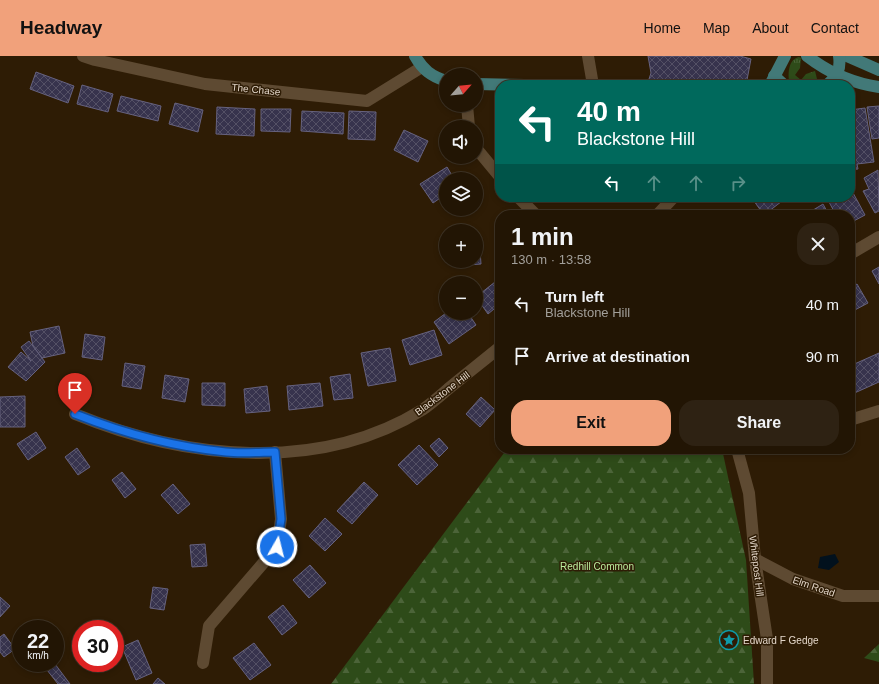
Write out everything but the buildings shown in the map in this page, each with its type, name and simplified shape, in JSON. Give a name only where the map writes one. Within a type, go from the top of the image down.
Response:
[{"type":"main road","points":[[772,80],[785,56]]},
{"type":"main road","points":[[807,56],[837,76],[849,80]]},
{"type":"main road","points":[[833,80],[837,76],[840,64],[839,56]]},
{"type":"main road","points":[[847,56],[879,70]]},
{"type":"main road","points":[[418,61],[433,77],[439,79]]},
{"type":"main road","points":[[855,82],[879,87]]},
{"type":"main road","points":[[483,84],[495,84]]},
{"type":"street","name":"The Chase","points":[[83,56],[204,84],[367,101],[418,61]]},
{"type":"street","points":[[588,56],[592,80]]},
{"type":"street","points":[[483,156],[495,171]]},
{"type":"street","points":[[523,202],[531,210]]},
{"type":"street","points":[[661,210],[669,202]]},
{"type":"street","points":[[855,251],[879,238]]},
{"type":"street","name":"Blackstone Hill","points":[[75,414],[110,428],[167,443],[227,452],[275,452],[336,446],[378,432],[423,409],[495,351]]},
{"type":"street","points":[[855,418],[879,411]]},
{"type":"street","points":[[203,663],[210,626],[277,547],[281,519],[275,452]]},
{"type":"street","name":"Whitepost Hill","points":[[738,454],[749,493],[755,558],[767,639],[767,684]]},
{"type":"street","name":"Elm Road","points":[[755,558],[793,579],[843,596],[879,596]]},
{"type":"green space","points":[[796,58],[801,58],[800,68],[795,75],[801,80],[789,80],[791,63]]},
{"type":"green space","points":[[815,71],[817,79],[801,80],[806,74]]},
{"type":"green space","name":"Redhill Common","points":[[503,454],[723,454],[746,560],[754,684],[331,684]]},
{"type":"green space","points":[[879,644],[879,662],[864,658]]},
{"type":"water","points":[[835,554],[839,562],[829,570],[818,568],[820,557]]},
{"type":"place","name":"Edward F Gedge","points":[[729,640]]},
{"type":"route","points":[[75,414],[110,428],[167,443],[227,452],[275,452],[281,519],[277,547]]}]
